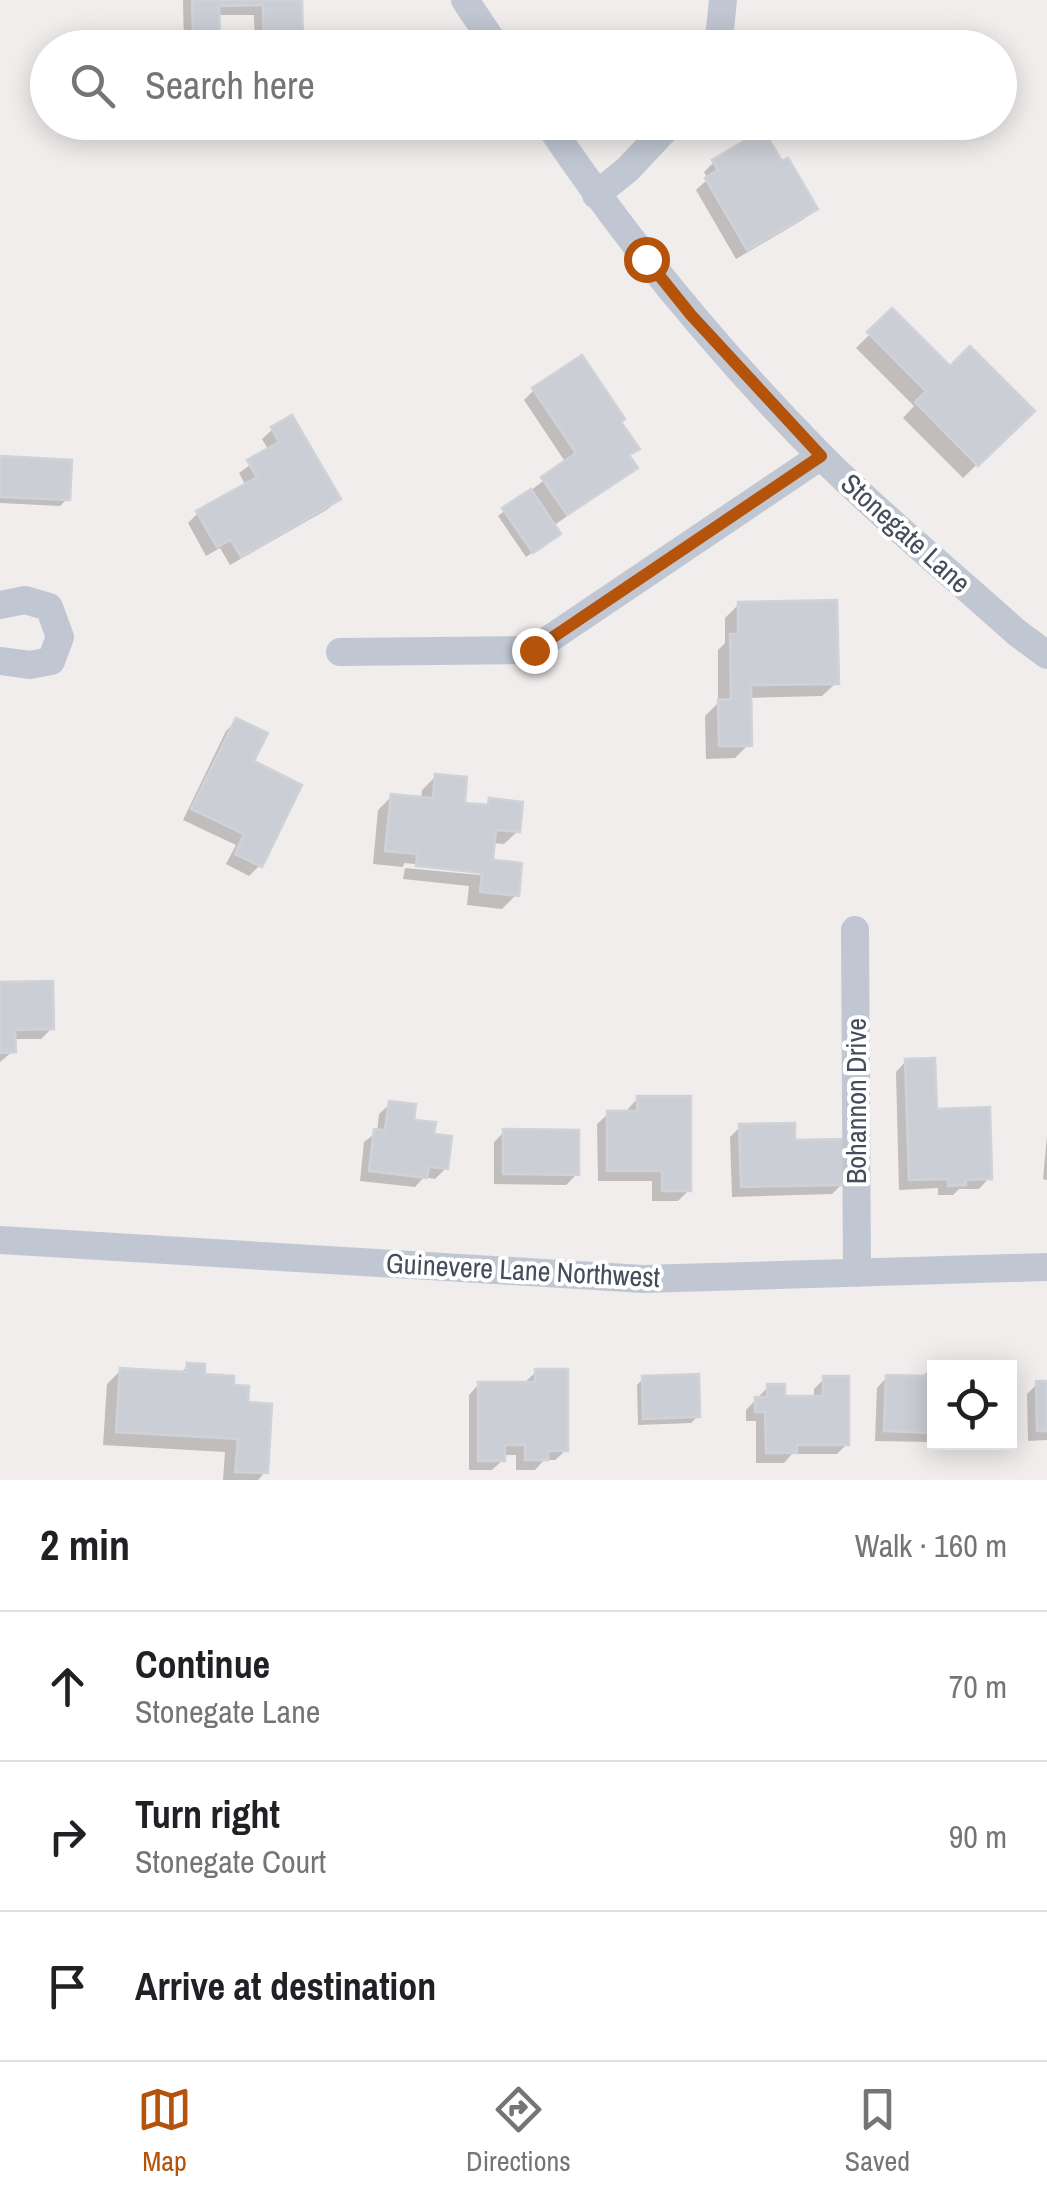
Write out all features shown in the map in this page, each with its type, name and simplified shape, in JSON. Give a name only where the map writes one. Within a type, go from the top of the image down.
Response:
[{"type":"street","points":[[465,0],[485,30]]},
{"type":"street","points":[[720,30],[723,0]]},
{"type":"street","name":"Stonegate Lane","points":[[559,140],[596,196],[691,315],[821,456],[1016,632],[1047,655]]},
{"type":"street","points":[[596,196],[655,140]]},
{"type":"street","points":[[340,652],[534,650],[821,456]]},
{"type":"street","points":[[0,604],[25,600],[49,607],[60,637],[51,661],[30,665],[0,661]]},
{"type":"street","name":"Bohannon Drive","points":[[855,930],[858,1273]]},
{"type":"street","name":"Guinevere Lane Northwest","points":[[0,1240],[643,1278],[1047,1267]]},
{"type":"building","points":[[192,0],[302,0],[303,30],[264,30],[263,5],[219,6],[220,30],[193,30]]},
{"type":"building","points":[[746,140],[769,140],[782,161],[788,158],[818,209],[747,250],[705,178],[718,170],[712,160]]},
{"type":"building","points":[[892,308],[950,366],[970,346],[1035,411],[978,466],[915,402],[926,391],[867,332]]},
{"type":"building","points":[[582,355],[640,449],[629,455],[638,468],[567,515],[541,477],[576,453],[532,388]]},
{"type":"building","points":[[292,415],[341,499],[241,557],[231,540],[217,547],[196,511],[257,477],[247,460],[279,442],[271,427]]},
{"type":"building","points":[[0,456],[72,460],[70,500],[0,497]]},
{"type":"building","points":[[531,489],[561,534],[533,553],[502,508]]},
{"type":"building","points":[[837,600],[839,684],[751,685],[752,746],[719,746],[718,700],[731,699],[730,634],[738,634],[738,602]]},
{"type":"building","points":[[236,718],[268,733],[254,761],[302,785],[262,867],[235,854],[244,834],[191,809]]},
{"type":"building","points":[[435,774],[467,777],[465,803],[488,805],[489,798],[523,802],[520,832],[496,830],[493,860],[522,863],[519,896],[480,892],[482,873],[416,866],[417,854],[385,851],[391,794],[433,798]]},
{"type":"building","points":[[53,981],[54,1029],[15,1030],[16,1052],[0,1053],[0,982]]},
{"type":"building","points":[[935,1058],[937,1109],[990,1107],[992,1179],[966,1180],[966,1185],[948,1186],[948,1179],[909,1180],[905,1059]]},
{"type":"building","points":[[637,1096],[691,1096],[691,1191],[662,1191],[662,1171],[607,1171],[607,1111],[637,1111]]},
{"type":"building","points":[[389,1101],[416,1104],[414,1120],[436,1122],[434,1134],[452,1136],[448,1169],[429,1167],[427,1178],[369,1171],[374,1129],[385,1130]]},
{"type":"building","points":[[795,1123],[795,1140],[844,1139],[845,1185],[741,1187],[739,1124]]},
{"type":"building","points":[[503,1129],[579,1130],[579,1175],[503,1174]]},
{"type":"building","points":[[187,1363],[205,1364],[205,1374],[234,1376],[234,1385],[249,1386],[248,1402],[272,1404],[268,1473],[235,1472],[238,1439],[116,1432],[120,1368],[186,1372]]},
{"type":"building","points":[[535,1369],[568,1369],[568,1451],[548,1451],[548,1460],[525,1460],[525,1445],[505,1445],[505,1461],[478,1461],[478,1382],[535,1382]]},
{"type":"building","points":[[699,1374],[700,1417],[643,1419],[642,1376]]},
{"type":"building","points":[[886,1375],[927,1376],[927,1433],[884,1431]]},
{"type":"building","points":[[823,1376],[849,1376],[849,1445],[797,1445],[797,1453],[766,1453],[765,1412],[755,1412],[755,1397],[767,1397],[767,1384],[785,1384],[785,1396],[823,1396]]},
{"type":"building","points":[[1036,1381],[1047,1381],[1047,1431],[1037,1431]]},
{"type":"route","points":[[534,650],[821,456],[691,315],[646,259]]}]
